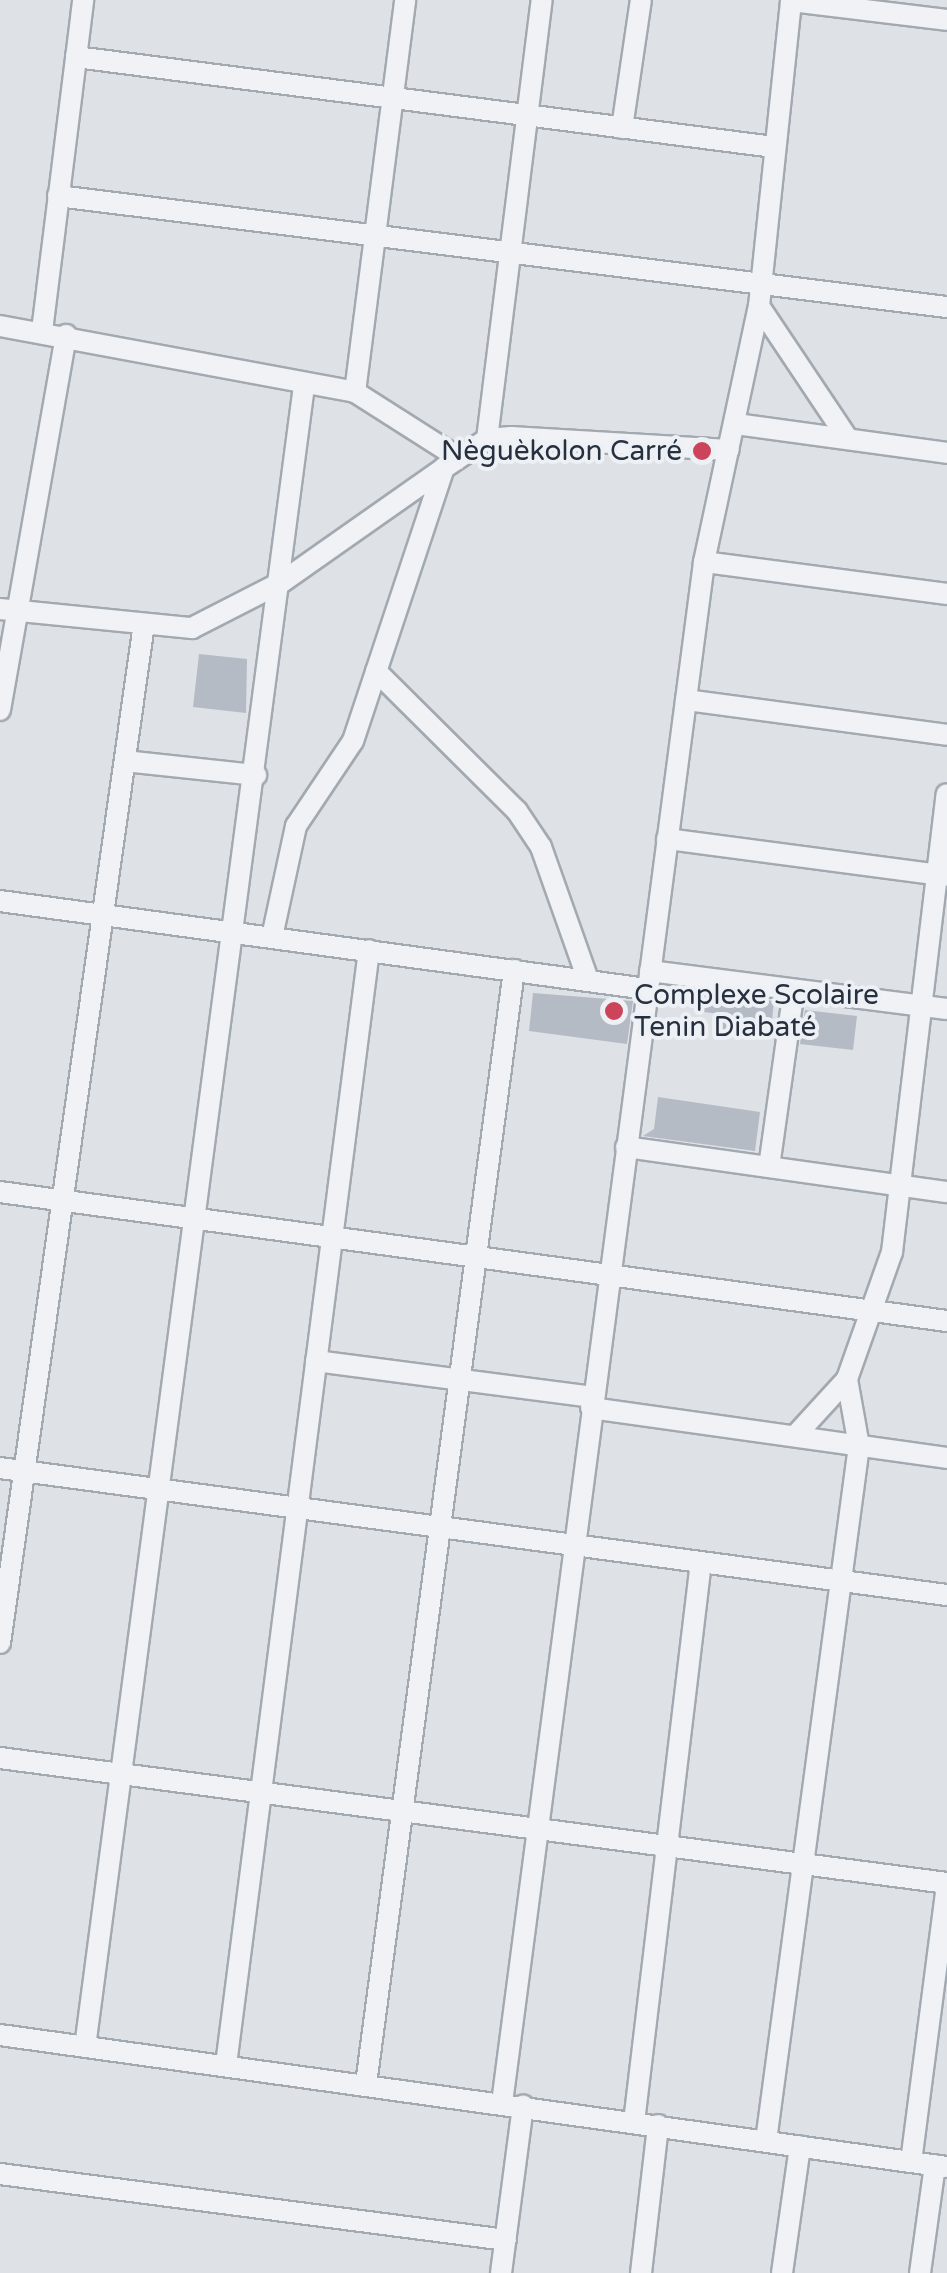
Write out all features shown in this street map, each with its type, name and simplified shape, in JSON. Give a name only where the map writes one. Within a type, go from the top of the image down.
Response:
[{"type":"street","points":[[42,331],[82,0]]},
{"type":"street","points":[[356,392],[405,0]]},
{"type":"street","points":[[487,439],[542,0]]},
{"type":"street","points":[[622,128],[641,0]]},
{"type":"street","points":[[502,2273],[534,1829],[704,562],[758,306],[791,0],[947,20]]},
{"type":"street","points":[[76,57],[774,147]]},
{"type":"street","points":[[58,196],[947,307]]},
{"type":"street","points":[[758,306],[848,439]]},
{"type":"street","points":[[0,326],[66,335],[304,386],[356,392],[451,462]]},
{"type":"street","points":[[0,710],[7,610],[66,335]]},
{"type":"street","points":[[85,2047],[282,582],[304,386]]},
{"type":"street","points":[[736,424],[947,453]]},
{"type":"street","points":[[7,610],[143,630],[192,628],[282,582],[487,439],[729,450]]},
{"type":"street","points":[[272,937],[296,826],[339,774],[451,462]]},
{"type":"street","points":[[704,562],[947,594]]},
{"type":"street","points":[[0,1643],[143,630]]},
{"type":"street","points":[[376,671],[517,810],[542,847],[588,980]]},
{"type":"street","points":[[686,700],[947,734]]},
{"type":"street","points":[[124,761],[256,775]]},
{"type":"street","points":[[766,2141],[859,1446],[847,1379],[864,1310],[892,1252],[894,1185],[918,1006],[942,876],[947,794]]},
{"type":"street","points":[[667,839],[942,876]]},
{"type":"street","points":[[0,901],[588,980],[794,990],[947,1010]]},
{"type":"street","points":[[226,2066],[369,950]]},
{"type":"street","points":[[366,2084],[514,970]]},
{"type":"street","points":[[770,1167],[794,990]]},
{"type":"street","points":[[626,1147],[947,1192]]},
{"type":"street","points":[[0,1192],[947,1321]]},
{"type":"street","points":[[316,1361],[947,1458]]},
{"type":"street","points":[[795,1436],[847,1379]]},
{"type":"street","points":[[0,1468],[947,1595]]},
{"type":"street","points":[[634,2122],[700,1562]]},
{"type":"street","points":[[0,1758],[947,1884],[911,2162]]},
{"type":"street","points":[[0,2035],[941,2166],[920,2273]]},
{"type":"street","points":[[641,2273],[658,2125]]},
{"type":"street","points":[[782,2273],[800,2146]]},
{"type":"street","points":[[0,2174],[506,2240]]},
{"type":"building","points":[[199,654],[247,659],[246,713],[193,707]]},
{"type":"building","points":[[533,993],[633,1001],[627,1044],[529,1031]]},
{"type":"building","points":[[699,994],[774,1001],[772,1021],[756,1018],[756,1034],[719,1030],[720,1014],[696,1011]]},
{"type":"building","points":[[805,1010],[857,1016],[853,1050],[800,1044]]},
{"type":"building","points":[[658,1097],[760,1112],[755,1151],[643,1136],[654,1129]]},
{"type":"place","name":"Nèguèkolon Carré","points":[[702,451]]},
{"type":"place","name":"Complexe Scolaire Tenin Diabaté","points":[[614,1011]]}]
